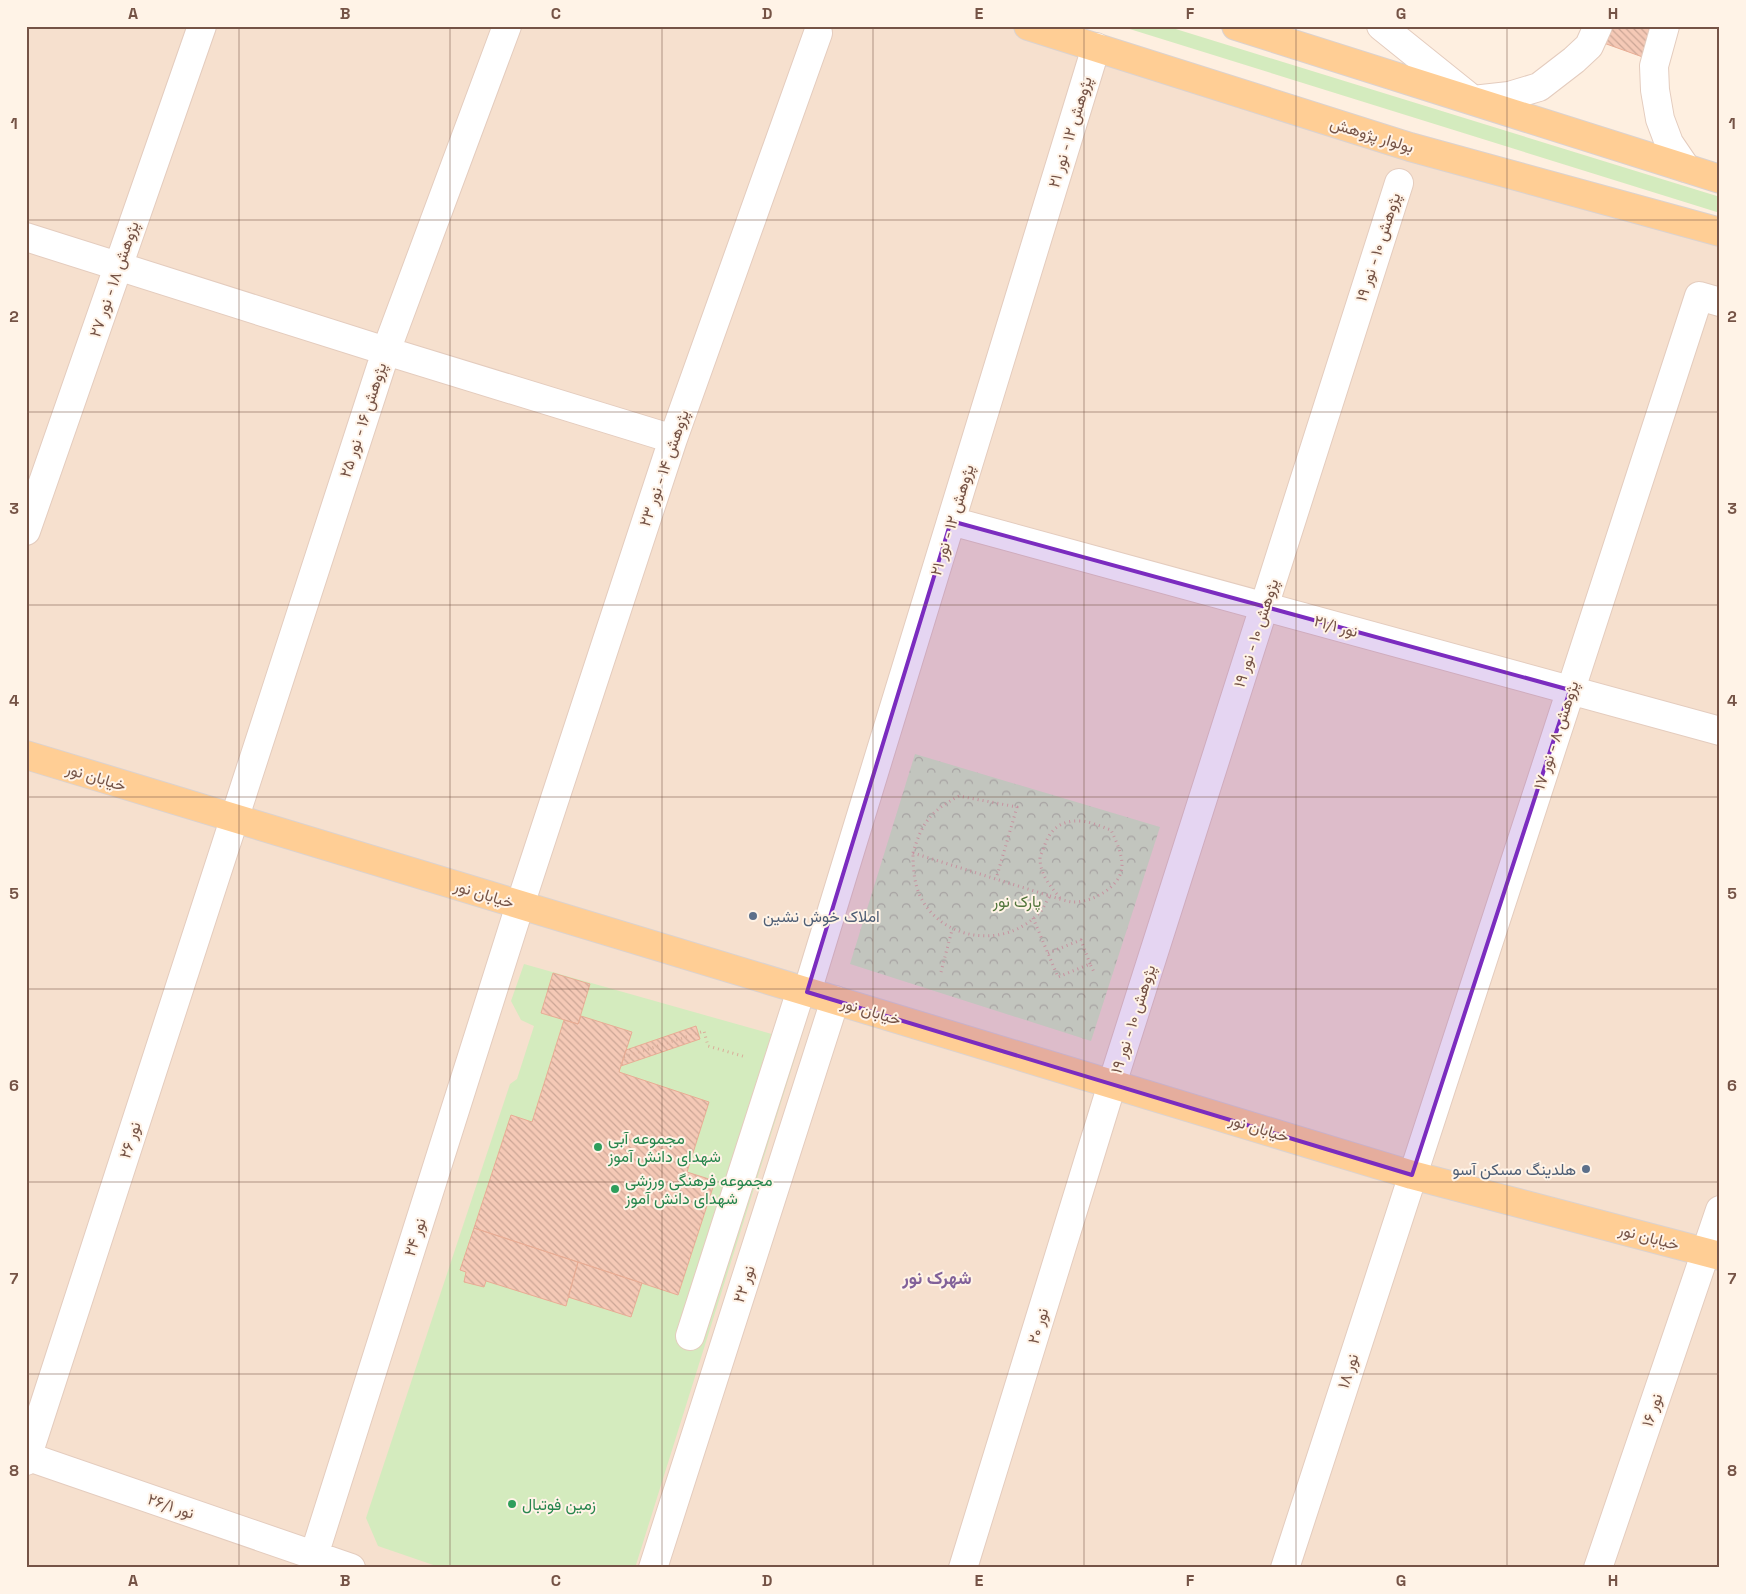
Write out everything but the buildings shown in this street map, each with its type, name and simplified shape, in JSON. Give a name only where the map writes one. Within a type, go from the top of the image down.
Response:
[{"type":"main road","name":"بولوار پژوهش","points":[[1028,26],[1410,147],[1720,232]]},
{"type":"main road","points":[[1236,26],[1720,179]]},
{"type":"main road","name":"خیابان نور","points":[[26,755],[1412,1175],[1713,1254]]},
{"type":"street","name":"پژوهش ۱۸ - نور ۲۷","points":[[26,531],[202,26]]},
{"type":"street","name":"پژوهش ۱۶ - نور ۲۵","points":[[233,819],[386,351],[507,26]]},
{"type":"street","points":[[1381,26],[1473,100],[1509,96],[1539,87],[1589,46],[1598,26]]},
{"type":"street","points":[[1665,26],[1654,66],[1654,90],[1660,119],[1669,143],[1686,168]]},
{"type":"street","name":"پژوهش ۱۴ - نور ۲۳","points":[[520,906],[673,439],[818,34]]},
{"type":"street","name":"پژوهش ۱۲ - نور ۲۱","points":[[690,1336],[776,1066],[804,991],[951,521],[1096,47]]},
{"type":"street","name":"پژوهش ۱۰ - نور ۱۹","points":[[1112,1084],[1399,183]]},
{"type":"street","points":[[26,237],[386,351],[673,439]]},
{"type":"street","name":"پژوهش ۸ - نور ۱۷","points":[[1412,1175],[1570,690],[1709,299]]},
{"type":"street","name":"نور ۲۱/۱","points":[[951,521],[1720,731]]},
{"type":"street","name":"نور ۲۶","points":[[27,1458],[233,819]]},
{"type":"street","name":"نور ۲۴","points":[[312,1561],[520,906]]},
{"type":"street","name":"نور ۲۲","points":[[653,1568],[835,1000]]},
{"type":"street","name":"نور ۲۰","points":[[963,1568],[1112,1084]]},
{"type":"street","name":"نور ۱۸","points":[[1285,1568],[1412,1175]]},
{"type":"street","name":"نور ۱۶","points":[[1598,1568],[1713,1254],[1720,1210]]},
{"type":"street","name":"نور ۲۶/۱","points":[[27,1458],[312,1561],[351,1568]]},
{"type":"path","points":[[996,879],[1018,807],[959,796],[934,811],[918,836],[913,853],[915,882],[920,898],[936,918],[952,930],[968,935],[1013,931],[1040,912],[1050,896]]},
{"type":"path","points":[[913,853],[1050,896],[1061,899],[1073,902],[1088,901],[1100,896],[1120,875],[1121,859],[1118,845],[1111,830],[1082,821],[1068,822],[1053,828],[1040,857],[1042,870],[1048,884],[1061,899]]},
{"type":"path","points":[[1032,918],[1058,977],[1090,964]]},
{"type":"path","points":[[941,972],[952,930]]},
{"type":"path","points":[[1048,953],[1081,940],[1094,972]]},
{"type":"path","points":[[624,1057],[704,1031],[708,1046],[776,1066]]},
{"type":"highlighted area","points":[[951,521],[1570,690],[1412,1175],[807,992]]},
{"type":"shaded area","points":[[26,26],[1027,26],[1720,235],[1720,1568],[26,1568]]},
{"type":"green space","points":[[1120,26],[1166,26],[1720,197],[1720,213]]},
{"type":"green space","name":"پارک نور","points":[[915,754],[1160,827],[1091,1041],[850,964]]},
{"type":"green space","name":"مجموعه فرهنگی ورزشی شهدای دانش آموز","points":[[524,964],[800,1042],[635,1568],[442,1568],[378,1546],[366,1518],[510,1084],[517,1079],[534,1026],[521,1020],[511,1001]]},
{"type":"place","name":"املاک خوش نشین","points":[[753,916]]},
{"type":"place","name":"مجموعه آبی شهدای دانش آموز","points":[[598,1147]]},
{"type":"place","name":"هلدینگ مسکن آسو","points":[[1586,1169]]},
{"type":"place","name":"مجموعه فرهنگی ورزشی شهدای دانش آموز","points":[[615,1189]]},
{"type":"place","name":"زمین فوتبال","points":[[512,1504]]},
{"type":"district","name":"شهرک نور","points":[[937,1277]]}]
